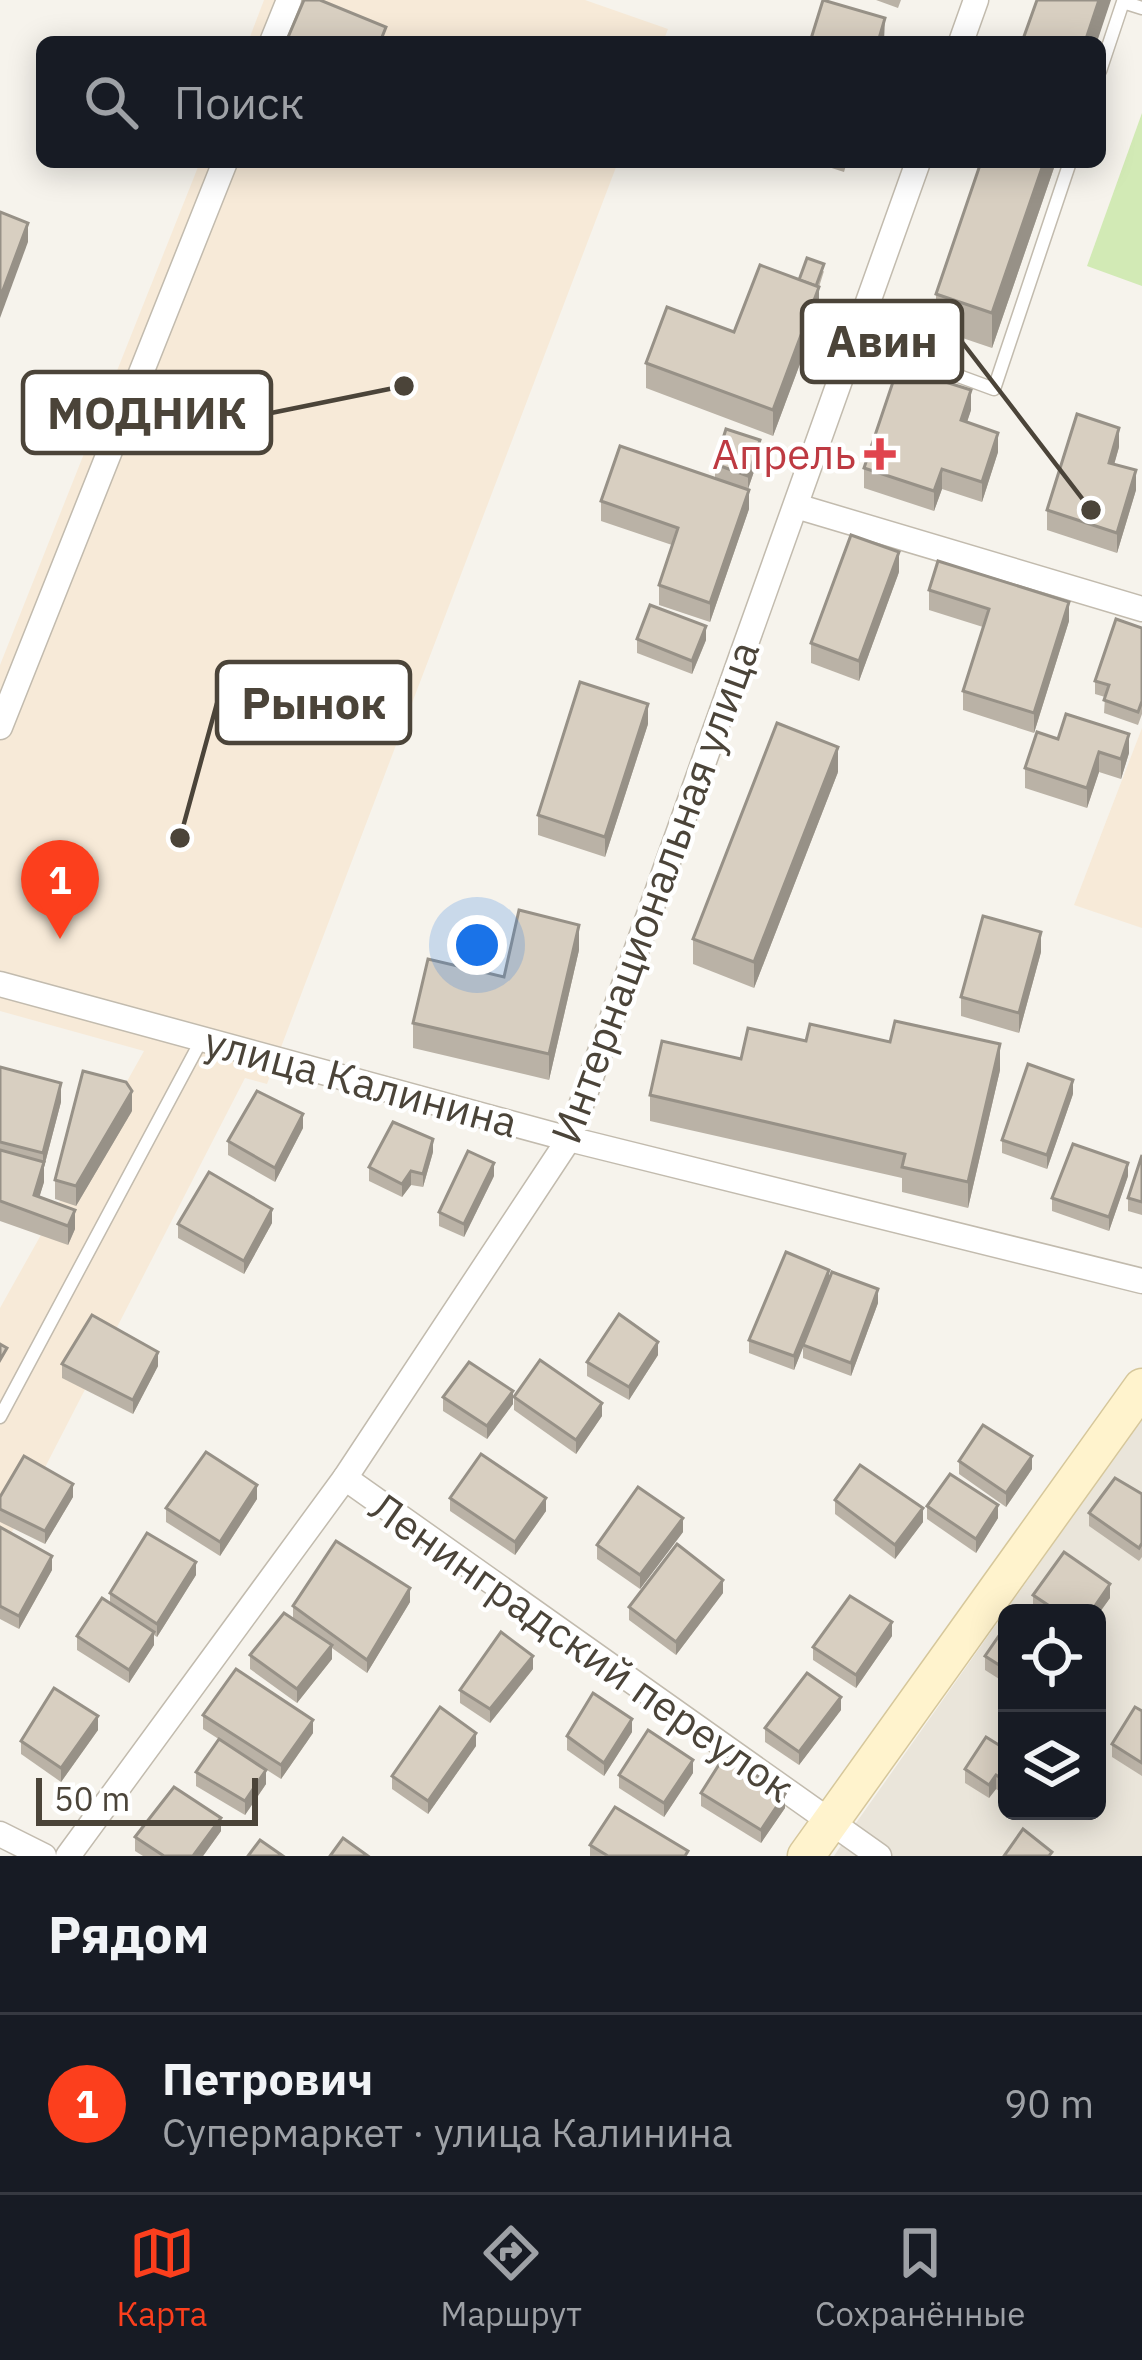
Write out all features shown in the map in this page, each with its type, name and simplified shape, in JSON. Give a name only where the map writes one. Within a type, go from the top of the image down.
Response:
[{"type":"main road","points":[[806,1856],[1142,1387]]},
{"type":"street","points":[[963,36],[976,0]]},
{"type":"street","name":"Интернациональная улица","points":[[68,1856],[345,1478],[569,1138],[916,168]]},
{"type":"street","points":[[17,684],[220,173]]},
{"type":"street","points":[[796,506],[1142,609]]},
{"type":"street","name":"улица Калинина","points":[[0,984],[569,1138],[1142,1281]]},
{"type":"street","name":"Ленинградский переулок","points":[[345,1478],[880,1856]]},
{"type":"street","points":[[0,1834],[44,1856]]},
{"type":"lane","points":[[1106,53],[1123,2],[1142,8]]},
{"type":"lane","points":[[855,338],[994,389],[1068,168]]},
{"type":"lane","points":[[0,1417],[202,1039]]},
{"type":"shaded area","points":[[264,0],[585,0],[668,29],[665,36],[250,36]]},
{"type":"shaded area","points":[[198,168],[616,168],[267,1084],[245,1078],[0,1555],[0,1308],[144,1051],[0,1011],[0,665]]},
{"type":"shaded area","points":[[1142,728],[1142,928],[1074,905]]},
{"type":"shaded area","points":[[1142,1418],[1142,1856],[834,1856],[998,1622],[998,1820],[1106,1820],[1106,1604],[1011,1604]]},
{"type":"green space","points":[[1142,113],[1142,286],[1087,266]]},
{"type":"building","points":[[304,0],[320,0],[386,27],[382,36],[289,36]]},
{"type":"building","points":[[823,0],[885,18],[880,36],[812,36]]},
{"type":"building","points":[[1037,0],[1099,0],[1087,36],[1024,36]]},
{"type":"building","points":[[979,168],[1042,168],[992,313],[936,294]]},
{"type":"building","points":[[0,212],[28,223],[0,298]]},
{"type":"building","points":[[807,258],[824,264],[816,286],[799,280]]},
{"type":"building","points":[[760,265],[819,287],[773,410],[646,363],[667,307],[734,332]]},
{"type":"building","points":[[898,367],[971,390],[961,420],[998,433],[982,482],[942,469],[934,491],[864,468]]},
{"type":"building","points":[[1077,414],[1119,428],[1109,463],[1136,470],[1117,533],[1047,510]]},
{"type":"building","points":[[726,429],[760,440],[748,476],[715,464]]},
{"type":"building","points":[[620,446],[749,490],[710,603],[659,585],[678,528],[601,501]]},
{"type":"building","points":[[851,535],[899,552],[859,661],[811,643]]},
{"type":"building","points":[[938,561],[1069,602],[1034,713],[963,691],[989,609],[929,590]]},
{"type":"building","points":[[650,605],[706,626],[692,661],[637,639]]},
{"type":"building","points":[[1116,619],[1142,628],[1138,712],[1104,700],[1109,685],[1095,681]]},
{"type":"building","points":[[580,682],[648,704],[605,837],[538,815]]},
{"type":"building","points":[[1066,714],[1129,734],[1121,759],[1099,752],[1087,788],[1025,768],[1037,732],[1058,739]]},
{"type":"building","points":[[777,723],[838,747],[754,962],[693,939]]},
{"type":"building","points":[[519,910],[579,925],[549,1054],[413,1023],[428,959],[504,977]]},
{"type":"building","points":[[983,916],[1041,932],[1019,1013],[961,997]]},
{"type":"building","points":[[895,1021],[1000,1044],[968,1182],[902,1167],[905,1154],[650,1095],[662,1041],[741,1059],[748,1028],[806,1041],[810,1024],[890,1042]]},
{"type":"building","points":[[1028,1064],[1073,1080],[1047,1155],[1002,1140]]},
{"type":"building","points":[[0,1067],[61,1083],[43,1153],[0,1142]]},
{"type":"building","points":[[83,1071],[126,1082],[132,1091],[76,1186],[55,1180]]},
{"type":"building","points":[[257,1091],[303,1114],[275,1168],[228,1141]]},
{"type":"building","points":[[393,1122],[433,1139],[423,1174],[411,1171],[402,1184],[369,1167]]},
{"type":"building","points":[[1073,1144],[1128,1163],[1109,1217],[1052,1198]]},
{"type":"building","points":[[0,1150],[44,1162],[34,1195],[75,1210],[68,1226],[0,1201]]},
{"type":"building","points":[[468,1151],[494,1163],[464,1224],[439,1212]]},
{"type":"building","points":[[1142,1155],[1142,1202],[1128,1198]]},
{"type":"building","points":[[209,1172],[272,1209],[244,1261],[178,1224]]},
{"type":"building","points":[[786,1252],[829,1270],[794,1356],[749,1340]]},
{"type":"building","points":[[832,1272],[878,1289],[851,1363],[803,1345]]},
{"type":"building","points":[[619,1314],[658,1342],[629,1387],[587,1362]]},
{"type":"building","points":[[92,1315],[158,1352],[133,1400],[62,1364]]},
{"type":"building","points":[[540,1360],[602,1403],[576,1440],[514,1397]]},
{"type":"building","points":[[469,1362],[513,1391],[487,1426],[443,1397]]},
{"type":"building","points":[[983,1425],[1032,1456],[1006,1493],[959,1461]]},
{"type":"building","points":[[206,1452],[257,1485],[220,1542],[166,1508]]},
{"type":"building","points":[[481,1454],[546,1498],[515,1542],[450,1498]]},
{"type":"building","points":[[24,1456],[73,1484],[45,1531],[0,1509],[0,1497]]},
{"type":"building","points":[[860,1465],[923,1508],[895,1545],[835,1500]]},
{"type":"building","points":[[950,1474],[998,1505],[976,1539],[927,1506]]},
{"type":"building","points":[[1115,1478],[1142,1494],[1139,1548],[1089,1513]]},
{"type":"building","points":[[638,1487],[683,1518],[640,1575],[597,1545]]},
{"type":"building","points":[[0,1527],[52,1556],[19,1616],[0,1606]]},
{"type":"building","points":[[147,1533],[196,1562],[157,1624],[110,1593]]},
{"type":"building","points":[[336,1541],[410,1588],[367,1660],[293,1606]]},
{"type":"building","points":[[677,1544],[723,1580],[676,1642],[629,1607]]},
{"type":"building","points":[[1064,1552],[1110,1584],[1096,1604],[1046,1604],[1033,1595]]},
{"type":"building","points":[[850,1596],[892,1622],[856,1675],[813,1647]]},
{"type":"building","points":[[102,1598],[154,1632],[129,1670],[77,1636]]},
{"type":"building","points":[[284,1613],[332,1645],[297,1689],[250,1655]]},
{"type":"building","points":[[501,1632],[533,1656],[490,1709],[460,1690]]},
{"type":"building","points":[[998,1637],[998,1664],[985,1656]]},
{"type":"building","points":[[236,1669],[313,1720],[281,1765],[203,1715]]},
{"type":"building","points":[[807,1673],[841,1697],[799,1752],[765,1728]]},
{"type":"building","points":[[54,1688],[98,1716],[61,1768],[21,1741]]},
{"type":"building","points":[[593,1693],[632,1719],[604,1763],[567,1736]]},
{"type":"building","points":[[440,1707],[476,1733],[428,1801],[392,1776]]},
{"type":"building","points":[[1135,1707],[1142,1711],[1142,1763],[1112,1744]]},
{"type":"building","points":[[648,1730],[693,1760],[664,1803],[619,1775]]},
{"type":"building","points":[[986,1737],[998,1744],[998,1776],[989,1785],[965,1769]]},
{"type":"building","points":[[219,1739],[266,1770],[245,1801],[196,1772]]},
{"type":"building","points":[[725,1755],[785,1794],[761,1830],[701,1793]]},
{"type":"building","points":[[174,1787],[221,1818],[193,1856],[164,1856],[135,1837]]},
{"type":"building","points":[[615,1807],[688,1851],[685,1856],[608,1856],[590,1845]]},
{"type":"building","points":[[1023,1829],[1052,1852],[1049,1856],[1004,1856]]},
{"type":"building","points":[[343,1838],[368,1856],[330,1856]]},
{"type":"building","points":[[260,1840],[283,1856],[248,1856]]},
{"type":"place","name":"МОДНИК","points":[[404,386]]},
{"type":"place","name":"Апрель","points":[[880,454]]},
{"type":"place","name":"Авин","points":[[1091,510]]},
{"type":"place","name":"Рынок","points":[[180,838]]},
{"type":"place","name":"Петрович","points":[[60,939]]}]
